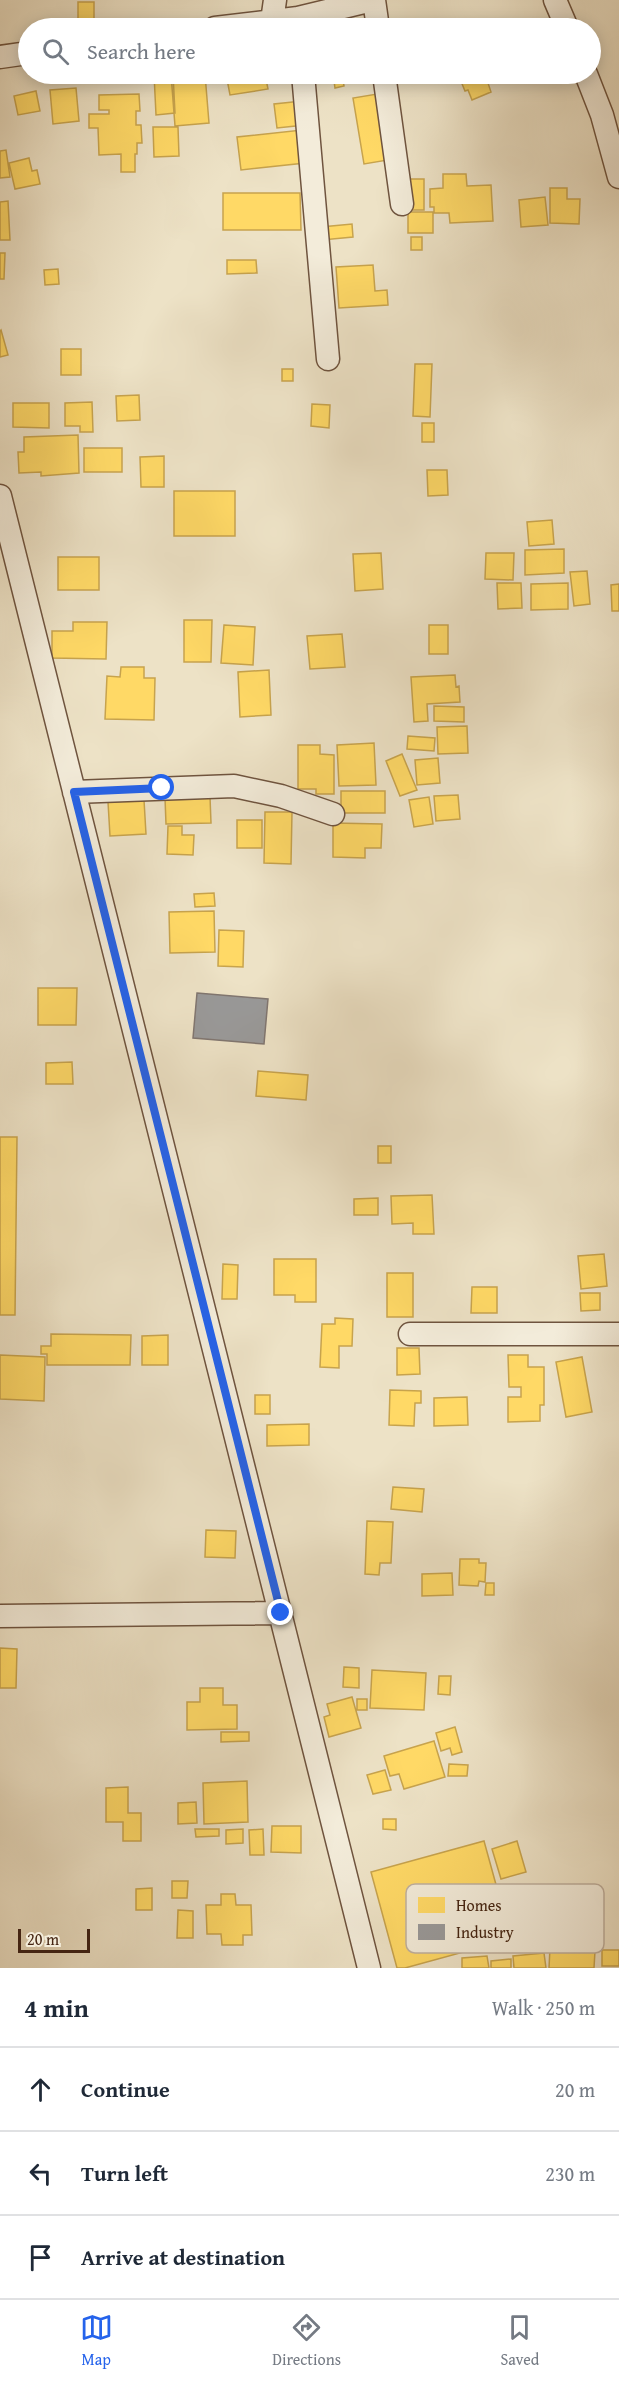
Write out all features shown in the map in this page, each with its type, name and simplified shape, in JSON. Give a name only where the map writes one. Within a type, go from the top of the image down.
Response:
[{"type":"street","points":[[315,18],[373,0],[376,18]]},
{"type":"street","points":[[555,0],[563,18]]},
{"type":"street","points":[[248,18],[274,10],[289,18]]},
{"type":"street","points":[[0,57],[18,54]]},
{"type":"street","points":[[304,84],[328,359]]},
{"type":"street","points":[[385,84],[402,204]]},
{"type":"street","points":[[590,84],[602,115],[619,177]]},
{"type":"street","points":[[0,496],[369,1968]]},
{"type":"street","points":[[74,792],[234,786],[281,796],[333,814]]},
{"type":"street","points":[[410,1334],[619,1334]]},
{"type":"street","points":[[0,1616],[281,1613]]},
{"type":"building: Homes","points":[[78,2],[94,2],[94,18],[78,18]]},
{"type":"building: Homes","points":[[154,84],[174,84],[175,113],[156,115]]},
{"type":"building: Homes","points":[[172,84],[206,84],[209,123],[175,126]]},
{"type":"building: Homes","points":[[228,84],[267,84],[268,89],[230,95]]},
{"type":"building: Homes","points":[[334,84],[344,84],[344,86],[335,88]]},
{"type":"building: Homes","points":[[462,84],[488,84],[491,92],[472,100],[468,90],[465,91]]},
{"type":"building: Homes","points":[[76,88],[79,121],[53,124],[50,90]]},
{"type":"building: Homes","points":[[36,91],[40,111],[18,115],[14,96]]},
{"type":"building: Homes","points":[[383,93],[394,159],[364,164],[353,98]]},
{"type":"building: Homes","points":[[139,94],[140,111],[136,111],[136,125],[141,125],[142,143],[137,143],[135,172],[121,172],[121,154],[99,155],[98,128],[89,128],[89,114],[109,114],[109,110],[99,110],[99,95]]},
{"type":"building: Homes","points":[[302,101],[305,125],[277,128],[274,104]]},
{"type":"building: Homes","points":[[153,127],[178,127],[179,156],[154,157]]},
{"type":"building: Homes","points":[[302,130],[305,163],[241,170],[237,137]]},
{"type":"building: Homes","points":[[6,150],[10,177],[0,178],[0,151]]},
{"type":"building: Homes","points":[[29,158],[32,171],[37,170],[40,184],[15,189],[9,163]]},
{"type":"building: Homes","points":[[443,174],[466,174],[467,186],[491,185],[493,221],[450,223],[449,213],[434,213],[434,207],[430,207],[430,189],[443,188]]},
{"type":"building: Homes","points":[[406,179],[424,179],[424,210],[406,210]]},
{"type":"building: Homes","points":[[550,188],[567,188],[567,199],[580,199],[579,224],[550,223]]},
{"type":"building: Homes","points":[[223,193],[300,193],[301,230],[223,230]]},
{"type":"building: Homes","points":[[545,197],[548,225],[521,227],[519,200]]},
{"type":"building: Homes","points":[[8,201],[10,240],[0,240],[0,202]]},
{"type":"building: Homes","points":[[408,212],[433,212],[433,233],[408,233]]},
{"type":"building: Homes","points":[[352,224],[353,237],[322,240],[321,227]]},
{"type":"building: Homes","points":[[411,237],[422,237],[422,250],[411,250]]},
{"type":"building: Homes","points":[[0,253],[5,253],[4,279],[0,279]]},
{"type":"building: Homes","points":[[227,260],[256,260],[257,273],[227,274]]},
{"type":"building: Homes","points":[[373,265],[375,291],[387,290],[388,305],[339,308],[336,267]]},
{"type":"building: Homes","points":[[58,269],[59,284],[45,285],[44,270]]},
{"type":"building: Homes","points":[[0,331],[8,355],[0,357]]},
{"type":"building: Homes","points":[[61,349],[81,349],[81,375],[61,375]]},
{"type":"building: Homes","points":[[415,364],[432,364],[430,417],[413,416]]},
{"type":"building: Homes","points":[[282,369],[293,369],[293,381],[282,381]]},
{"type":"building: Homes","points":[[139,395],[140,420],[117,421],[116,396]]},
{"type":"building: Homes","points":[[92,402],[93,432],[80,432],[80,426],[65,426],[65,403]]},
{"type":"building: Homes","points":[[13,403],[49,403],[49,428],[13,427]]},
{"type":"building: Homes","points":[[312,404],[330,405],[329,428],[311,426]]},
{"type":"building: Homes","points":[[422,423],[434,423],[434,442],[422,442]]},
{"type":"building: Homes","points":[[78,435],[79,473],[41,476],[41,472],[19,473],[18,452],[24,452],[24,437]]},
{"type":"building: Homes","points":[[84,448],[122,448],[122,472],[84,472]]},
{"type":"building: Homes","points":[[164,456],[164,487],[141,487],[140,457]]},
{"type":"building: Homes","points":[[427,470],[447,470],[448,495],[428,496]]},
{"type":"building: Homes","points":[[174,491],[235,491],[235,536],[174,536]]},
{"type":"building: Homes","points":[[552,520],[554,544],[529,546],[527,522]]},
{"type":"building: Homes","points":[[564,549],[564,573],[525,575],[525,550]]},
{"type":"building: Homes","points":[[381,553],[383,589],[355,591],[353,554]]},
{"type":"building: Homes","points":[[486,553],[514,553],[513,580],[485,579]]},
{"type":"building: Homes","points":[[58,557],[99,557],[99,590],[58,590]]},
{"type":"building: Homes","points":[[587,571],[590,604],[574,606],[570,572]]},
{"type":"building: Homes","points":[[497,583],[521,583],[522,608],[498,609]]},
{"type":"building: Homes","points":[[568,583],[568,609],[531,610],[531,584]]},
{"type":"building: Homes","points":[[619,584],[619,611],[612,611],[611,585]]},
{"type":"building: Homes","points":[[184,620],[212,620],[211,662],[184,662]]},
{"type":"building: Homes","points":[[73,622],[107,622],[106,659],[52,658],[52,631],[73,631]]},
{"type":"building: Homes","points":[[224,625],[255,627],[253,665],[221,663]]},
{"type":"building: Homes","points":[[429,625],[448,625],[448,654],[429,654]]},
{"type":"building: Homes","points":[[342,634],[345,667],[310,669],[307,636]]},
{"type":"building: Homes","points":[[121,667],[144,667],[144,678],[155,678],[154,720],[105,719],[107,676],[120,677]]},
{"type":"building: Homes","points":[[269,670],[271,715],[240,717],[238,672]]},
{"type":"building: Homes","points":[[455,675],[456,687],[459,686],[460,702],[427,704],[428,721],[414,722],[411,677]]},
{"type":"building: Homes","points":[[434,706],[464,707],[464,722],[434,721]]},
{"type":"building: Homes","points":[[467,726],[468,753],[438,754],[437,727]]},
{"type":"building: Homes","points":[[408,736],[435,738],[434,751],[407,749]]},
{"type":"building: Homes","points":[[374,743],[376,785],[339,786],[337,745]]},
{"type":"building: Homes","points":[[298,745],[320,745],[320,754],[334,755],[334,794],[316,794],[316,789],[298,789]]},
{"type":"building: Homes","points":[[402,754],[417,790],[400,796],[386,761]]},
{"type":"building: Homes","points":[[438,758],[440,783],[417,785],[415,760]]},
{"type":"building: Homes","points":[[341,791],[385,791],[385,813],[341,813]]},
{"type":"building: Homes","points":[[458,795],[460,819],[436,821],[434,796]]},
{"type":"building: Homes","points":[[210,797],[211,823],[166,824],[165,798]]},
{"type":"building: Homes","points":[[429,797],[433,824],[414,827],[409,800]]},
{"type":"building: Homes","points":[[144,800],[146,834],[110,836],[108,802]]},
{"type":"building: Homes","points":[[265,812],[292,812],[291,864],[264,863]]},
{"type":"building: Homes","points":[[237,820],[262,820],[262,848],[237,848]]},
{"type":"building: Homes","points":[[333,823],[382,824],[381,848],[365,848],[365,858],[333,857]]},
{"type":"building: Homes","points":[[168,826],[182,826],[182,835],[194,835],[193,855],[167,854]]},
{"type":"building: Homes","points":[[214,893],[215,906],[195,907],[194,894]]},
{"type":"building: Homes","points":[[214,911],[215,952],[170,953],[169,912]]},
{"type":"building: Homes","points":[[219,930],[244,931],[243,967],[218,966]]},
{"type":"building: Homes","points":[[38,988],[77,988],[76,1025],[38,1025]]},
{"type":"building: Homes","points":[[72,1062],[73,1084],[46,1084],[46,1063]]},
{"type":"building: Homes","points":[[258,1071],[308,1075],[306,1100],[256,1096]]},
{"type":"building: Homes","points":[[0,1137],[17,1137],[15,1315],[0,1315]]},
{"type":"building: Homes","points":[[378,1146],[391,1146],[391,1163],[378,1163]]},
{"type":"building: Homes","points":[[432,1195],[434,1234],[413,1234],[413,1223],[392,1224],[391,1196]]},
{"type":"building: Homes","points":[[378,1198],[378,1215],[354,1215],[354,1199]]},
{"type":"building: Homes","points":[[604,1254],[607,1286],[581,1289],[578,1256]]},
{"type":"building: Homes","points":[[274,1259],[316,1259],[316,1302],[295,1302],[295,1295],[274,1295]]},
{"type":"building: Homes","points":[[223,1264],[238,1265],[237,1299],[222,1299]]},
{"type":"building: Homes","points":[[387,1273],[413,1273],[413,1317],[387,1317]]},
{"type":"building: Homes","points":[[472,1287],[497,1287],[497,1313],[471,1313]]},
{"type":"building: Homes","points":[[580,1293],[600,1293],[600,1310],[581,1311]]},
{"type":"building: Homes","points":[[335,1318],[353,1319],[352,1346],[339,1346],[339,1368],[320,1367],[322,1324],[335,1324]]},
{"type":"building: Homes","points":[[51,1334],[131,1335],[130,1365],[47,1365],[47,1354],[41,1354],[41,1346],[51,1346]]},
{"type":"building: Homes","points":[[168,1335],[168,1365],[142,1365],[142,1336]]},
{"type":"building: Homes","points":[[397,1348],[419,1348],[420,1374],[397,1375]]},
{"type":"building: Homes","points":[[0,1355],[45,1357],[44,1401],[0,1399]]},
{"type":"building: Homes","points":[[508,1355],[528,1355],[528,1367],[544,1367],[544,1405],[540,1405],[540,1421],[508,1422],[508,1397],[521,1397],[521,1387],[509,1387]]},
{"type":"building: Homes","points":[[582,1357],[592,1412],[566,1417],[556,1362]]},
{"type":"building: Homes","points":[[390,1390],[421,1391],[421,1403],[415,1403],[414,1426],[389,1425]]},
{"type":"building: Homes","points":[[255,1395],[270,1395],[270,1414],[255,1414]]},
{"type":"building: Homes","points":[[467,1397],[468,1425],[434,1426],[434,1398]]},
{"type":"building: Homes","points":[[309,1424],[309,1445],[267,1446],[267,1425]]},
{"type":"building: Homes","points":[[393,1487],[424,1489],[422,1512],[391,1509]]},
{"type":"building: Homes","points":[[367,1521],[393,1522],[391,1563],[380,1563],[379,1575],[365,1574]]},
{"type":"building: Homes","points":[[206,1530],[236,1531],[235,1558],[205,1557]]},
{"type":"building: Homes","points":[[460,1559],[479,1559],[479,1563],[486,1563],[485,1582],[479,1581],[478,1586],[459,1585]]},
{"type":"building: Homes","points":[[452,1573],[453,1595],[422,1596],[422,1574]]},
{"type":"building: Homes","points":[[486,1583],[494,1583],[494,1595],[485,1595]]},
{"type":"building: Homes","points":[[0,1648],[17,1649],[16,1688],[0,1688]]},
{"type":"building: Homes","points":[[344,1667],[359,1668],[359,1688],[343,1687]]},
{"type":"building: Homes","points":[[372,1670],[426,1673],[424,1710],[370,1708]]},
{"type":"building: Homes","points":[[439,1676],[451,1676],[450,1695],[438,1694]]},
{"type":"building: Homes","points":[[200,1688],[223,1688],[223,1705],[237,1705],[237,1729],[187,1730],[187,1702],[200,1702]]},
{"type":"building: Homes","points":[[352,1697],[361,1728],[329,1737],[324,1717],[330,1715],[327,1704]]},
{"type":"building: Homes","points":[[357,1699],[367,1699],[367,1710],[357,1710]]},
{"type":"building: Homes","points":[[455,1727],[462,1752],[452,1755],[450,1748],[441,1751],[436,1733]]},
{"type":"building: Homes","points":[[221,1732],[249,1732],[249,1741],[221,1742]]},
{"type":"building: Homes","points":[[434,1741],[445,1777],[404,1789],[399,1774],[390,1776],[384,1756]]},
{"type":"building: Homes","points":[[449,1764],[468,1765],[467,1776],[448,1776]]},
{"type":"building: Homes","points":[[385,1770],[391,1790],[373,1794],[367,1775]]},
{"type":"building: Homes","points":[[247,1781],[248,1822],[204,1824],[203,1783]]},
{"type":"building: Homes","points":[[128,1787],[128,1813],[141,1813],[141,1841],[123,1841],[123,1822],[106,1822],[106,1788]]},
{"type":"building: Homes","points":[[196,1802],[197,1823],[178,1824],[178,1803]]},
{"type":"building: Homes","points":[[383,1819],[396,1819],[396,1830],[383,1829]]},
{"type":"building: Homes","points":[[272,1826],[301,1826],[301,1853],[271,1852]]},
{"type":"building: Homes","points":[[195,1829],[219,1829],[219,1836],[196,1837]]},
{"type":"building: Homes","points":[[243,1829],[243,1843],[226,1844],[226,1830]]},
{"type":"building: Homes","points":[[263,1829],[264,1855],[250,1855],[249,1830]]},
{"type":"building: Homes","points":[[484,1841],[496,1884],[406,1884],[406,1953],[460,1953],[405,1968],[397,1968],[371,1872]]},
{"type":"building: Homes","points":[[517,1841],[526,1872],[501,1879],[492,1849]]},
{"type":"building: Homes","points":[[172,1881],[188,1881],[187,1898],[172,1898]]},
{"type":"building: Homes","points":[[152,1888],[152,1910],[136,1910],[136,1889]]},
{"type":"building: Homes","points":[[221,1894],[235,1894],[236,1905],[251,1905],[252,1935],[243,1935],[243,1945],[222,1945],[221,1934],[207,1934],[206,1905],[221,1905]]},
{"type":"building: Homes","points":[[178,1910],[193,1911],[193,1938],[177,1938]]},
{"type":"building: Homes","points":[[604,1950],[619,1950],[619,1966],[602,1966]]},
{"type":"building: Homes","points":[[544,1953],[546,1968],[514,1968],[513,1956]]},
{"type":"building: Homes","points":[[550,1953],[595,1953],[594,1968],[549,1968]]},
{"type":"building: Homes","points":[[487,1956],[489,1968],[462,1968],[462,1958]]},
{"type":"building: Homes","points":[[511,1959],[511,1968],[491,1968],[491,1961]]},
{"type":"building: Industry","points":[[197,993],[268,999],[264,1044],[193,1038]]},
{"type":"route","points":[[162,788],[74,792],[281,1613]]}]
